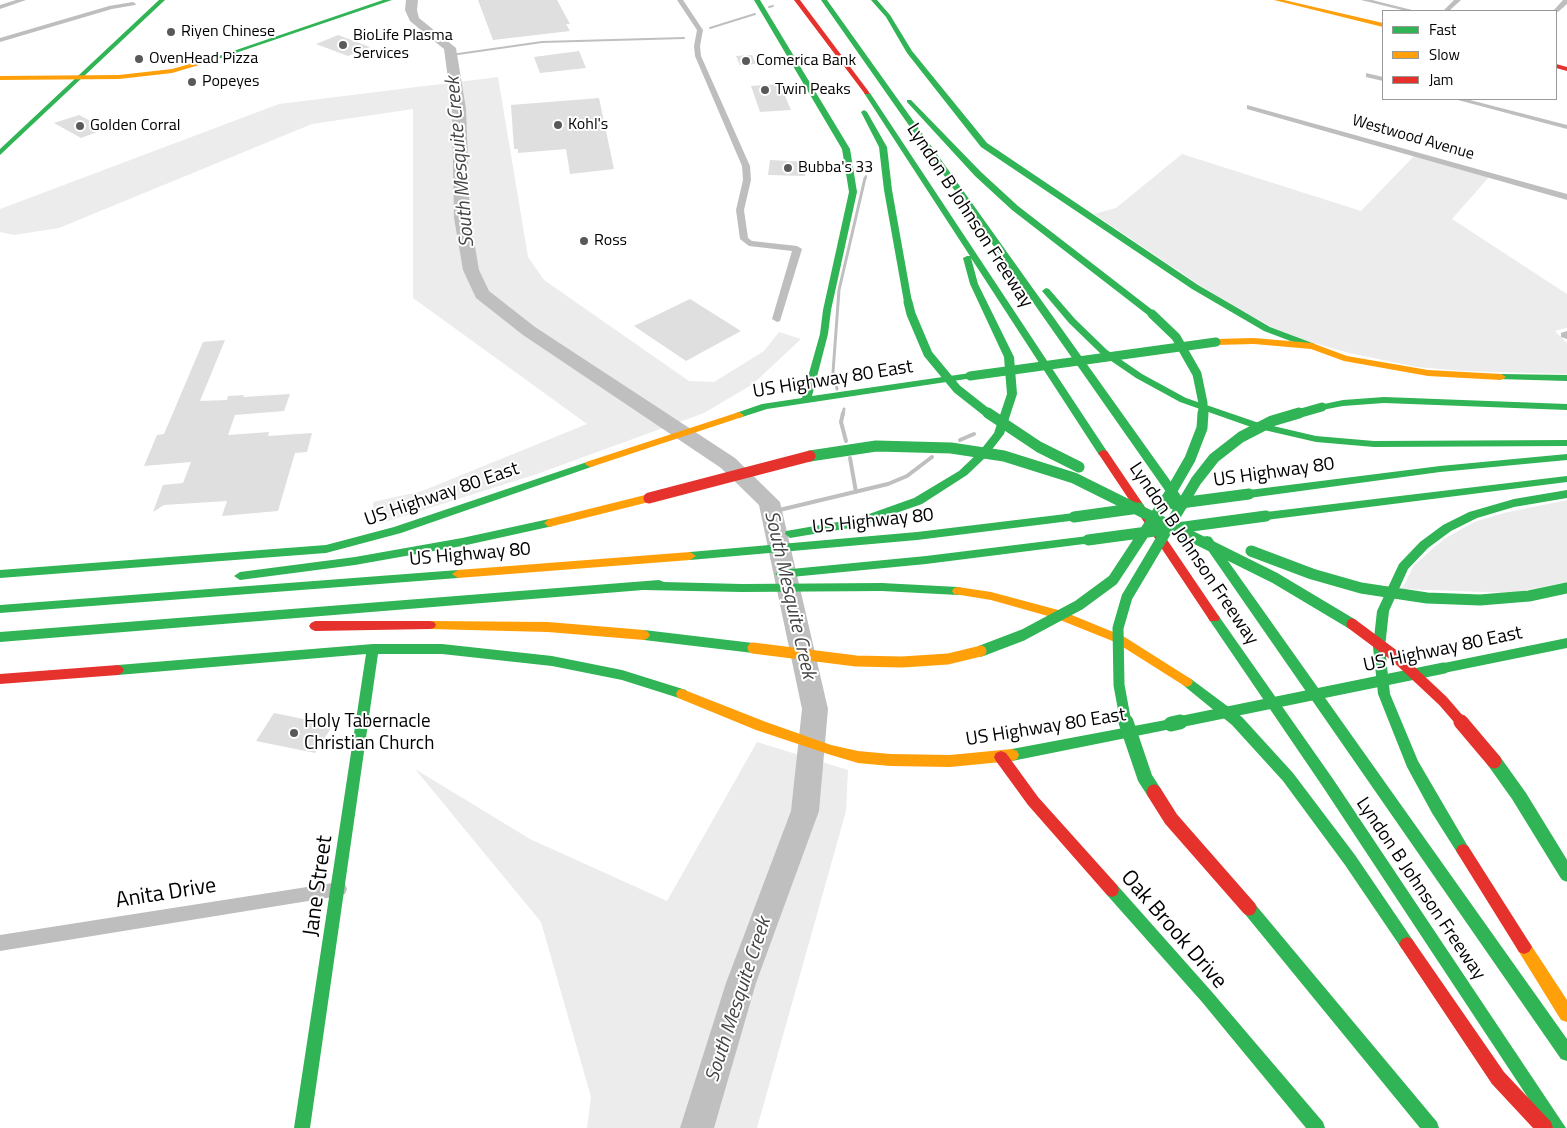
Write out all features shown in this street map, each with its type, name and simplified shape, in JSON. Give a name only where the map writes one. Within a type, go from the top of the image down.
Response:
[{"type":"main road","points":[[0,153],[79,78],[134,21],[151,0]]},
{"type":"main road","points":[[0,139],[67,78],[134,21],[162,0]]},
{"type":"main road","points":[[0,78],[119,77],[172,71],[193,66],[389,0]]},
{"type":"main road","points":[[757,0],[846,149],[853,192],[827,310],[824,334],[806,399]]},
{"type":"main road","name":"Lyndon B Johnson Freeway","points":[[797,0],[851,71],[1155,530],[1328,782],[1558,1128]]},
{"type":"main road","name":"Lyndon B Johnson Freeway","points":[[824,0],[1567,1053]]},
{"type":"main road","points":[[874,0],[888,16],[909,52],[984,145],[1195,287],[1267,329],[1312,346]]},
{"type":"main road","points":[[1277,0],[1382,25]]},
{"type":"main road","points":[[851,71],[856,96],[883,147],[908,302],[911,314],[928,354],[957,389],[990,415],[1039,448],[1086,470]]},
{"type":"main road","points":[[58,97],[81,85],[119,77]]},
{"type":"main road","points":[[303,626],[397,624],[548,627],[611,631],[856,661],[902,662],[948,659],[985,650],[1023,634],[1080,604],[1113,580],[1172,492],[1190,459],[1202,428],[1203,403],[1197,374],[1176,337],[1152,314],[1015,208],[967,162],[911,102],[886,87]]},
{"type":"main road","points":[[14,126],[28,125]]},
{"type":"main road","points":[[956,187],[1008,244],[1072,321],[1098,347],[1139,376],[1183,400],[1254,425],[1288,434],[1345,442],[1408,445],[1567,443]]},
{"type":"main road","points":[[737,547],[771,537],[864,520],[918,501],[943,488],[963,474],[999,434],[1012,394],[1009,357],[974,284],[960,233]]},
{"type":"main road","name":"US Highway 80 East","points":[[0,574],[326,549],[397,530],[765,406],[1216,342],[1254,341],[1312,346],[1344,358],[1428,373],[1464,376],[1567,378]]},
{"type":"main road","points":[[1431,1128],[1249,908],[1171,819],[1145,778],[1127,728],[1121,694],[1118,628],[1127,597],[1150,555],[1196,481],[1214,458],[1241,437],[1272,421],[1322,407],[1344,403],[1384,400],[1567,407]]},
{"type":"main road","points":[[226,578],[355,561],[452,544],[533,527],[792,460],[836,451],[876,446],[952,448],[1004,456],[1074,478],[1275,578],[1350,623],[1395,656],[1443,701],[1492,757],[1519,796],[1567,874]]},
{"type":"main road","name":"US Highway 80","points":[[0,607],[538,567],[623,552],[814,546],[917,536],[1440,469],[1567,457]]},
{"type":"main road","points":[[1103,479],[1218,535]]},
{"type":"main road","points":[[741,583],[765,576],[944,558],[1458,491],[1567,479]]},
{"type":"main road","points":[[1567,494],[1514,503],[1473,515],[1447,528],[1424,545],[1404,567],[1389,595],[1383,611],[1379,647],[1384,694],[1395,725],[1412,762],[1437,809],[1567,1014]]},
{"type":"main road","points":[[1236,544],[1312,574],[1362,588],[1427,598],[1480,600],[1529,596],[1567,588]]},
{"type":"main road","points":[[0,637],[645,586],[741,583],[920,588],[956,591],[991,596],[1058,614],[1118,639],[1178,674],[1236,721],[1288,777],[1350,860],[1498,1078],[1545,1128]]},
{"type":"main road","points":[[0,607],[60,595],[180,584]]},
{"type":"main road","points":[[206,620],[284,626]]},
{"type":"main road","name":"US Highway 80 East","points":[[0,679],[373,649],[481,652],[586,667],[660,686],[761,726],[858,757],[900,761],[950,761],[1001,757],[1567,643]]},
{"type":"main road","name":"Jane Street","points":[[302,1128],[339,889],[373,649]]},
{"type":"main road","name":"Oak Brook Drive","points":[[1001,757],[1033,802],[1200,990],[1316,1128]]},
{"type":"street","points":[[0,6],[23,0]]},
{"type":"street","points":[[680,0],[700,30],[697,46],[698,56],[746,166],[747,180],[740,210],[744,239],[749,244],[797,249],[777,319]]},
{"type":"street","points":[[1364,0],[1409,10]]},
{"type":"street","points":[[1447,10],[1458,0]]},
{"type":"street","points":[[1557,11],[1567,0]]},
{"type":"street","points":[[0,40],[111,7],[134,4]]},
{"type":"street","points":[[1369,76],[1382,79]]},
{"type":"street","points":[[1462,100],[1567,127]]},
{"type":"street","name":"Westwood Avenue","points":[[1250,107],[1567,197]]},
{"type":"street","name":"Anita Drive","points":[[0,943],[339,889]]},
{"type":"shaded area","points":[[498,77],[528,257],[544,280],[689,381],[714,382],[764,351],[779,332],[801,339],[753,384],[704,413],[537,474],[379,524],[373,516],[373,502],[422,491],[587,424],[413,298],[413,109],[312,124],[59,228],[14,235],[0,232],[0,209],[279,104]]},
{"type":"shaded area","points":[[1182,154],[1361,211],[1414,156],[1489,177],[1452,219],[1567,294],[1567,328],[1555,331],[1567,343],[1567,374],[1462,371],[1417,367],[1349,353],[1307,341],[1274,328],[1225,302],[1094,214],[1116,208]]},
{"type":"shaded area","points":[[1567,500],[1567,582],[1512,593],[1402,589],[1414,565],[1444,539],[1474,522],[1504,513]]},
{"type":"shaded area","points":[[757,742],[848,770],[846,811],[757,1128],[587,1128],[591,1097],[541,922],[415,769],[530,839],[667,901]]},
{"type":"building","points":[[478,0],[557,0],[570,24],[566,24],[570,31],[493,40]]},
{"type":"building","name":"BioLife Plasma Services","points":[[338,35],[370,47],[348,56],[316,44]]},
{"type":"building","points":[[579,51],[586,68],[540,73],[534,57]]},
{"type":"building","name":"Comerica Bank","points":[[752,55],[756,64],[740,65],[736,56]]},
{"type":"building","points":[[780,84],[791,110],[760,112],[751,86]]},
{"type":"building","name":"Kohl's","points":[[599,98],[614,169],[570,174],[566,149],[518,153],[518,149],[514,149],[511,105]]},
{"type":"building","name":"Golden Corral","points":[[79,115],[105,129],[81,138],[54,123]]},
{"type":"building","name":"Bubba's 33","points":[[770,160],[807,162],[805,176],[768,175]]},
{"type":"building","points":[[690,299],[741,331],[686,361],[634,326]]},
{"type":"building","points":[[225,340],[200,401],[227,400],[228,396],[290,394],[284,411],[235,415],[228,435],[269,432],[268,436],[312,433],[307,452],[295,453],[278,511],[222,516],[227,501],[164,505],[153,512],[163,485],[183,483],[191,462],[144,466],[157,435],[164,434],[203,342]]},
{"type":"building","name":"Holy Tabernacle Christian Church","points":[[274,713],[333,725],[315,753],[256,741]]},
{"type":"waterway","name":"South Mesquite Creek","points":[[412,0],[411,10],[414,19],[450,48],[459,109],[462,218],[471,270],[482,294],[529,331],[728,463],[769,502],[815,709],[805,811],[741,983],[697,1128]]},
{"type":"waterway","points":[[769,7],[773,6]]},
{"type":"waterway","points":[[710,28],[755,14]]},
{"type":"waterway","points":[[451,55],[542,42],[684,38]]},
{"type":"waterway","points":[[865,180],[866,176]]},
{"type":"waterway","points":[[837,389],[833,372],[839,290],[865,178]]},
{"type":"waterway","points":[[843,415],[844,409]]},
{"type":"waterway","points":[[843,413],[841,422],[846,441]]},
{"type":"waterway","points":[[960,440],[974,434]]},
{"type":"waterway","points":[[856,492],[888,484],[907,476],[932,457]]},
{"type":"waterway","points":[[850,458],[856,492]]},
{"type":"waterway","points":[[771,512],[856,492]]},
{"type":"traffic: fast","points":[[0,153],[162,0]]},
{"type":"traffic: fast","points":[[204,62],[389,0]]},
{"type":"traffic: fast","points":[[757,0],[846,149],[853,192],[827,310],[824,334],[806,399]]},
{"type":"traffic: fast","points":[[824,0],[1182,506]]},
{"type":"traffic: fast","points":[[874,0],[888,16],[909,52],[984,145],[1195,287],[1267,329],[1312,346]]},
{"type":"traffic: fast","points":[[867,93],[1103,453]]},
{"type":"traffic: fast","points":[[909,101],[978,174],[1015,208],[1152,314]]},
{"type":"traffic: fast","points":[[864,112],[883,147],[888,190],[908,302]]},
{"type":"traffic: fast","points":[[790,534],[856,523],[918,501],[963,473],[983,454],[999,434],[1012,394],[1009,357],[974,284],[967,258]]},
{"type":"traffic: fast","points":[[1046,291],[1072,321],[1104,352],[1139,376],[1183,400],[1254,425],[1316,439],[1374,444],[1567,443]]},
{"type":"traffic: fast","points":[[908,302],[911,314],[928,354],[957,389],[990,415],[1039,447],[1079,467]]},
{"type":"traffic: fast","points":[[981,651],[1023,635],[1079,605],[1113,580],[1171,492],[1190,459],[1202,428],[1203,403],[1197,374],[1176,337],[1152,314]]},
{"type":"traffic: fast","points":[[970,376],[1216,342]]},
{"type":"traffic: fast","points":[[739,415],[765,406],[970,376]]},
{"type":"traffic: fast","points":[[1501,377],[1567,378]]},
{"type":"traffic: fast","points":[[1322,407],[1343,403],[1384,400],[1567,407]]},
{"type":"traffic: fast","points":[[1154,792],[1145,778],[1127,728],[1119,685],[1118,628],[1127,597],[1196,481],[1214,458],[1241,437],[1272,421],[1322,407]]},
{"type":"traffic: fast","points":[[810,456],[876,446],[951,448],[1004,456],[1074,478],[1275,578],[1352,624]]},
{"type":"traffic: fast","points":[[1249,494],[1440,469],[1567,457]]},
{"type":"traffic: fast","points":[[0,574],[326,549],[397,530],[590,464]]},
{"type":"traffic: fast","points":[[1266,516],[1567,479]]},
{"type":"traffic: fast","points":[[1173,504],[1249,494]]},
{"type":"traffic: fast","points":[[1463,850],[1437,809],[1412,763],[1384,694],[1379,647],[1383,611],[1403,567],[1424,545],[1447,528],[1473,515],[1514,503],[1567,494]]},
{"type":"traffic: fast","points":[[1074,517],[1139,508]]},
{"type":"traffic: fast","points":[[1088,540],[1266,516]]},
{"type":"traffic: fast","points":[[690,556],[917,536],[1074,517]]},
{"type":"traffic: fast","points":[[240,576],[355,561],[462,542],[549,523]]},
{"type":"traffic: fast","points":[[781,574],[926,560],[1088,540]]},
{"type":"traffic: fast","points":[[1207,540],[1567,1053]]},
{"type":"traffic: fast","points":[[1251,551],[1312,574],[1361,588],[1427,598],[1480,600],[1529,596],[1567,588]]},
{"type":"traffic: fast","points":[[0,609],[458,574]]},
{"type":"traffic: fast","points":[[0,637],[659,584]]},
{"type":"traffic: fast","points":[[645,586],[742,588],[882,587],[958,591]]},
{"type":"traffic: fast","points":[[1214,618],[1328,783],[1558,1128]]},
{"type":"traffic: fast","points":[[644,635],[753,648]]},
{"type":"traffic: fast","points":[[1444,668],[1567,643]]},
{"type":"traffic: fast","points":[[118,670],[373,649],[442,649],[552,661],[622,675],[682,694]]},
{"type":"traffic: fast","points":[[302,1128],[373,649]]},
{"type":"traffic: fast","points":[[1171,724],[1444,668]]},
{"type":"traffic: fast","points":[[1187,682],[1237,721],[1288,777],[1350,860],[1407,944]]},
{"type":"traffic: fast","points":[[1012,755],[1171,724]]},
{"type":"traffic: fast","points":[[1494,761],[1519,796],[1567,874]]},
{"type":"traffic: fast","points":[[1112,890],[1207,997],[1317,1128]]},
{"type":"traffic: fast","points":[[1249,908],[1431,1128]]},
{"type":"traffic: slow","points":[[1277,0],[1382,25]]},
{"type":"traffic: slow","points":[[0,78],[119,77],[172,71],[204,62]]},
{"type":"traffic: slow","points":[[1216,342],[1254,341],[1312,346],[1344,358],[1371,364],[1428,373],[1501,377]]},
{"type":"traffic: slow","points":[[590,464],[739,415]]},
{"type":"traffic: slow","points":[[549,523],[649,498]]},
{"type":"traffic: slow","points":[[458,574],[690,556]]},
{"type":"traffic: slow","points":[[958,591],[991,596],[1058,614],[1119,639],[1187,682]]},
{"type":"traffic: slow","points":[[430,625],[548,627],[644,635]]},
{"type":"traffic: slow","points":[[753,648],[856,661],[902,662],[948,659],[981,651]]},
{"type":"traffic: slow","points":[[682,694],[761,726],[831,750],[858,757],[890,760],[950,761],[1012,755]]},
{"type":"traffic: slow","points":[[1524,947],[1567,1014]]},
{"type":"traffic: jam","points":[[797,0],[867,93]]},
{"type":"traffic: jam","points":[[1557,66],[1567,69]]},
{"type":"traffic: jam","points":[[1103,453],[1214,618]]},
{"type":"traffic: jam","points":[[649,498],[810,456]]},
{"type":"traffic: jam","points":[[1352,624],[1395,656],[1443,701],[1494,761]]},
{"type":"traffic: jam","points":[[315,626],[430,625]]},
{"type":"traffic: jam","points":[[0,679],[118,670]]},
{"type":"traffic: jam","points":[[1001,757],[1033,801],[1112,890]]},
{"type":"traffic: jam","points":[[1154,792],[1171,819],[1249,908]]},
{"type":"traffic: jam","points":[[1463,850],[1524,947]]},
{"type":"traffic: jam","points":[[1407,944],[1498,1078],[1545,1128]]},
{"type":"place","name":"Riyen Chinese","points":[[171,32]]},
{"type":"place","name":"BioLife Plasma Services","points":[[343,45]]},
{"type":"place","name":"OvenHead Pizza","points":[[139,59]]},
{"type":"place","name":"Comerica Bank","points":[[746,61]]},
{"type":"place","name":"Popeyes","points":[[192,82]]},
{"type":"place","name":"Twin Peaks","points":[[765,90]]},
{"type":"place","name":"Kohl's","points":[[558,125]]},
{"type":"place","name":"Golden Corral","points":[[80,126]]},
{"type":"place","name":"Bubba's 33","points":[[788,168]]},
{"type":"place","name":"Ross","points":[[584,241]]},
{"type":"place","name":"Holy Tabernacle Christian Church","points":[[294,733]]}]
